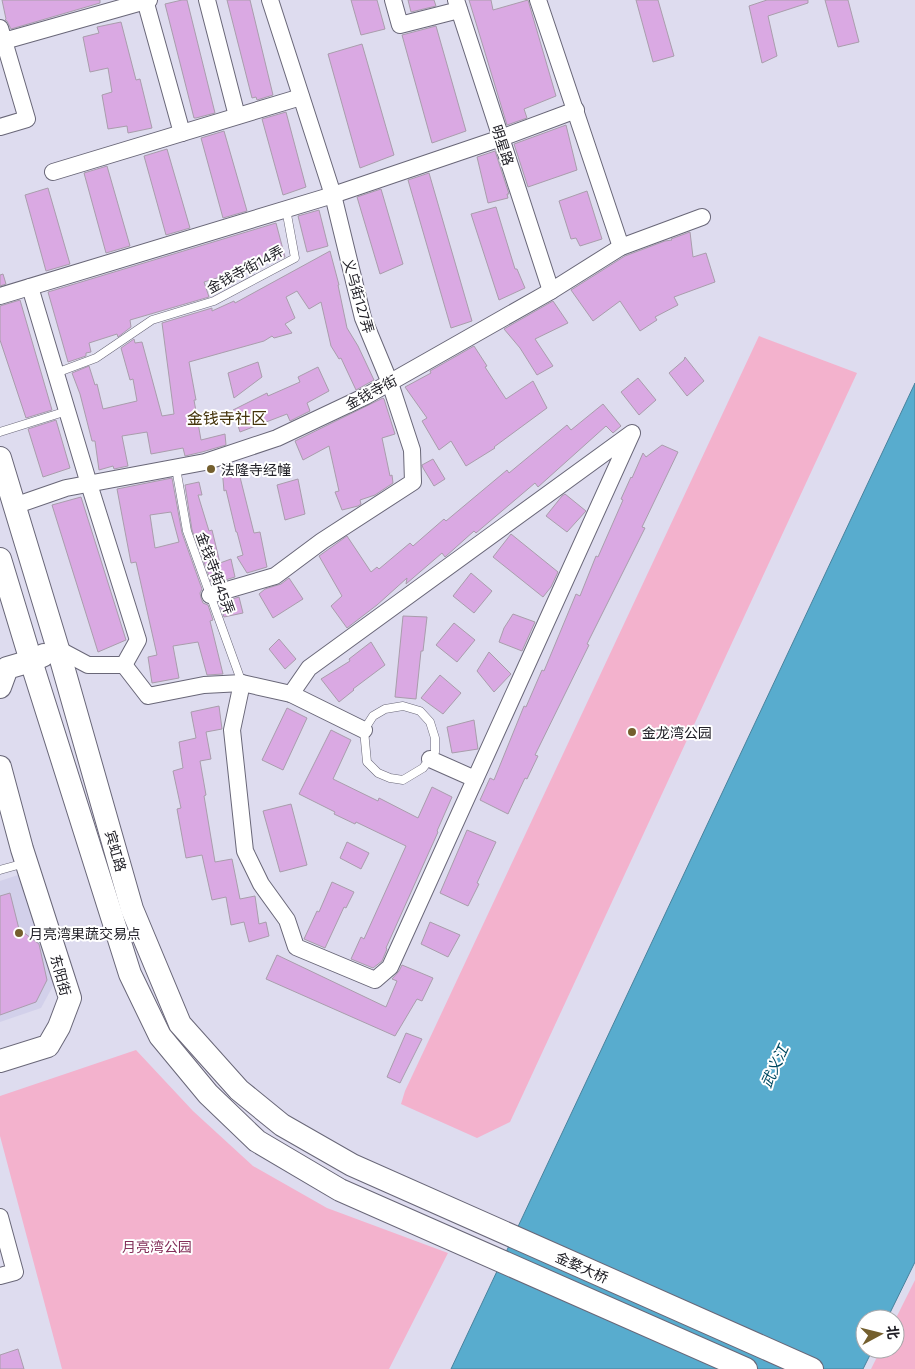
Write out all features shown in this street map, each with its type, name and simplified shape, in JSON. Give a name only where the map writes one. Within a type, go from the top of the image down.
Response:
[{"type":"main road","name":"宾虹路","points":[[0,458],[58,649],[132,909],[180,1024],[239,1090],[282,1125],[352,1165]]},
{"type":"main road","name":"宾虹路","points":[[0,559],[130,974],[160,1036],[208,1094],[256,1141],[340,1190]]},
{"type":"main road","points":[[2,675],[58,649]]},
{"type":"main road","name":"东阳街","points":[[0,767],[26,863],[70,998],[60,1027],[48,1046],[0,1061]]},
{"type":"main road","name":"金婺大桥","points":[[352,1165],[812,1369]]},
{"type":"main road","name":"金婺大桥","points":[[340,1190],[746,1369]]},
{"type":"street","points":[[0,127],[27,119],[2,35],[146,0],[182,133]]},
{"type":"street","points":[[206,0],[238,116]]},
{"type":"street","name":"义乌街127弄","points":[[210,595],[275,576],[322,540],[413,482],[412,450],[390,383],[363,318],[333,195],[270,0]]},
{"type":"street","points":[[393,0],[400,25],[458,5]]},
{"type":"street","points":[[538,0],[620,247]]},
{"type":"street","name":"明星路","points":[[458,5],[551,291]]},
{"type":"street","points":[[53,172],[301,97]]},
{"type":"street","points":[[0,296],[333,195],[501,138],[576,110]]},
{"type":"street","name":"金钱寺街","points":[[14,506],[66,488],[204,462],[277,438],[390,383],[551,291],[620,247],[702,218]]},
{"type":"street","points":[[30,287],[138,640],[124,665]]},
{"type":"street","points":[[242,683],[232,730],[245,851],[261,884],[287,920],[296,946],[375,980],[390,967],[632,433],[309,668],[291,694]]},
{"type":"street","points":[[58,649],[88,665],[124,665]]},
{"type":"street","points":[[124,665],[148,696],[204,685],[242,683],[291,694],[364,730]]},
{"type":"street","points":[[430,759],[475,779]]},
{"type":"street","points":[[0,1217],[15,1272],[0,1276]]},
{"type":"lane","name":"金钱寺街14弄","points":[[56,373],[96,358],[152,320],[214,301],[295,258],[286,209]]},
{"type":"lane","points":[[0,432],[67,411]]},
{"type":"lane","name":"金钱寺街45弄","points":[[176,468],[187,531],[242,683]]},
{"type":"lane","points":[[403,706],[420,711],[430,722],[435,738],[435,752],[430,759],[424,768],[403,780],[390,778],[378,773],[367,762],[364,730],[373,716],[384,709],[403,706]]},
{"type":"lane","points":[[0,870],[26,863]]},
{"type":"shaded area","name":"月亮湾果蔬交易点","points":[[21,874],[54,984],[41,1008],[0,1022],[0,881]]},
{"type":"green space","name":"金龙湾公园","points":[[759,336],[857,373],[510,1122],[477,1138],[401,1104],[405,1091]]},
{"type":"green space","name":"月亮湾公园","points":[[136,1050],[193,1111],[253,1166],[327,1208],[448,1253],[389,1369],[62,1369],[0,1136],[0,1096]]},
{"type":"green space","points":[[915,1280],[915,1369],[871,1369],[876,1359],[905,1359],[905,1309],[900,1309]]},
{"type":"water","name":"武义江","points":[[915,383],[915,1262],[892,1309],[855,1309],[855,1359],[868,1359],[863,1369],[451,1369]]},
{"type":"building","points":[[2,0],[100,0],[100,3],[11,29],[5,20]]},
{"type":"building","points":[[187,0],[215,113],[196,118],[194,118],[165,4]]},
{"type":"building","points":[[227,0],[250,0],[273,95],[257,100],[256,97],[252,98]]},
{"type":"building","points":[[351,0],[377,0],[385,29],[361,35]]},
{"type":"building","points":[[408,0],[434,0],[436,6],[411,12]]},
{"type":"building","points":[[469,0],[491,0],[493,10],[528,0],[556,96],[524,109],[527,118],[507,125]]},
{"type":"building","points":[[636,0],[658,0],[674,56],[653,62]]},
{"type":"building","points":[[767,0],[808,0],[808,3],[768,16],[777,56],[762,63],[749,6]]},
{"type":"building","points":[[825,0],[848,0],[859,42],[838,47]]},
{"type":"building","points":[[121,22],[136,80],[140,79],[152,128],[128,133],[127,126],[108,129],[102,95],[112,92],[108,68],[90,72],[83,37],[99,33],[97,27]]},
{"type":"building","points":[[436,26],[466,131],[432,143],[402,35]]},
{"type":"building","points":[[362,44],[394,155],[360,168],[328,54]]},
{"type":"building","points":[[286,112],[306,187],[283,195],[262,119]]},
{"type":"building","points":[[566,125],[577,170],[528,187],[514,144]]},
{"type":"building","points":[[224,131],[247,211],[223,218],[201,138]]},
{"type":"building","points":[[167,149],[190,228],[166,235],[144,156]]},
{"type":"building","points":[[495,151],[509,194],[507,194],[508,198],[488,203],[477,157]]},
{"type":"building","points":[[107,166],[130,246],[106,253],[84,173]]},
{"type":"building","points":[[429,173],[472,321],[451,328],[408,180]]},
{"type":"building","points":[[48,188],[70,264],[46,271],[25,195]]},
{"type":"building","points":[[381,189],[403,264],[380,274],[357,197]]},
{"type":"building","points":[[587,191],[602,239],[580,246],[576,238],[571,239],[559,201]]},
{"type":"building","points":[[496,207],[515,269],[517,269],[525,288],[499,300],[471,214]]},
{"type":"building","points":[[319,210],[328,246],[307,252],[298,216]]},
{"type":"building","points":[[276,223],[285,257],[204,282],[209,297],[130,320],[131,327],[118,337],[117,334],[89,343],[91,352],[86,353],[86,356],[68,362],[48,292]]},
{"type":"building","points":[[690,232],[693,257],[706,253],[715,282],[674,297],[678,305],[655,317],[657,320],[640,331],[620,301],[593,321],[571,290],[625,256]]},
{"type":"building","points":[[330,251],[347,328],[374,380],[356,390],[341,358],[339,359],[331,346],[321,302],[309,309],[297,291],[286,297],[295,318],[285,324],[292,333],[274,338],[272,336],[264,341],[189,362],[201,440],[225,434],[226,445],[185,456],[183,448],[151,454],[147,432],[122,436],[128,466],[114,469],[113,466],[99,470],[95,441],[92,441],[80,394],[72,373],[89,366],[95,385],[97,384],[103,409],[137,401],[133,379],[130,380],[121,348],[134,339],[135,343],[142,342],[162,416],[174,414],[162,323],[212,308],[212,311],[234,301],[235,303]]},
{"type":"building","points":[[3,274],[6,284],[0,286],[0,275]]},
{"type":"building","points":[[20,300],[52,410],[26,418],[0,340],[0,306]]},
{"type":"building","points":[[553,301],[568,323],[535,339],[553,366],[537,375],[520,348],[504,329]]},
{"type":"building","points":[[474,346],[506,399],[533,381],[547,408],[495,448],[466,466],[451,441],[439,450],[422,421],[427,418],[405,387]]},
{"type":"building","points":[[685,357],[704,381],[687,396],[669,373]]},
{"type":"building","points":[[258,362],[262,377],[234,398],[228,373]]},
{"type":"building","points":[[318,367],[329,391],[307,403],[310,411],[290,421],[287,414],[240,432],[233,410],[267,393],[268,396],[300,382],[298,377]]},
{"type":"building","points":[[638,378],[656,400],[639,415],[621,392]]},
{"type":"building","points":[[383,398],[395,434],[382,438],[393,483],[375,495],[360,500],[361,504],[358,506],[342,510],[335,492],[339,491],[329,446],[303,460],[295,441]]},
{"type":"building","points":[[603,404],[621,426],[613,433],[606,426],[538,487],[535,483],[476,533],[474,531],[445,557],[442,553],[406,584],[407,578],[377,605],[347,628],[331,606],[342,596],[319,556],[347,536],[371,572],[377,567],[379,569],[410,543],[413,546],[444,519],[446,521],[507,470],[509,473],[567,425],[571,430]]},
{"type":"building","points":[[56,420],[70,468],[43,477],[28,429]]},
{"type":"building","points":[[662,445],[678,452],[642,527],[645,528],[587,644],[589,645],[535,755],[538,756],[508,814],[480,800],[490,778],[494,780],[524,706],[526,707],[542,670],[544,671],[576,594],[580,596],[596,556],[598,557],[623,500],[621,499],[643,453],[646,457]]},
{"type":"building","points":[[433,459],[445,479],[434,486],[422,465]]},
{"type":"building","points":[[237,465],[254,533],[260,532],[267,567],[247,573],[237,557],[243,555],[226,490],[224,491],[222,468]]},
{"type":"building","points":[[172,478],[182,533],[202,589],[200,593],[201,598],[203,603],[208,605],[213,620],[210,621],[223,674],[207,675],[198,642],[173,646],[179,678],[152,683],[148,657],[157,655],[136,562],[131,563],[117,489]],"holes":[[[171,512],[179,542],[155,548],[150,515]]]},
{"type":"building","points":[[298,479],[305,514],[285,520],[277,485]]},
{"type":"building","points":[[199,482],[202,495],[198,495],[209,531],[212,530],[220,563],[231,559],[235,577],[212,584],[192,530],[185,485]]},
{"type":"building","points":[[565,494],[586,511],[567,532],[546,516]]},
{"type":"building","points":[[81,497],[126,640],[98,652],[52,505]]},
{"type":"building","points":[[511,534],[558,572],[551,587],[543,597],[493,557]]},
{"type":"building","points":[[471,573],[492,591],[474,613],[453,596]]},
{"type":"building","points":[[289,578],[303,599],[273,618],[259,594],[265,589],[281,584]]},
{"type":"building","points":[[239,597],[243,613],[224,617],[219,603]]},
{"type":"building","points":[[513,614],[535,622],[522,651],[499,642],[504,628]]},
{"type":"building","points":[[403,616],[427,617],[416,699],[395,697]]},
{"type":"building","points":[[454,623],[475,640],[457,662],[436,645]]},
{"type":"building","points":[[279,639],[296,659],[285,669],[269,649]]},
{"type":"building","points":[[371,642],[385,665],[339,702],[321,679],[350,661],[349,659]]},
{"type":"building","points":[[489,652],[511,674],[494,692],[477,671]]},
{"type":"building","points":[[440,675],[461,693],[443,714],[421,698]]},
{"type":"building","points":[[219,706],[222,729],[206,732],[211,759],[200,761],[206,795],[204,796],[215,862],[232,859],[240,899],[255,896],[259,924],[266,922],[269,936],[249,942],[244,922],[231,925],[226,897],[212,900],[202,855],[186,858],[177,809],[181,808],[173,771],[183,768],[179,742],[196,738],[191,712]]},
{"type":"building","points":[[287,708],[307,718],[283,770],[262,760]]},
{"type":"building","points":[[474,720],[478,749],[452,753],[447,727]]},
{"type":"building","points":[[331,730],[351,740],[333,779],[378,801],[379,798],[418,818],[432,787],[452,797],[382,961],[373,968],[351,959],[361,937],[364,939],[406,846],[356,822],[355,824],[334,814],[335,812],[299,794]]},
{"type":"building","points":[[291,804],[307,865],[280,872],[263,811]]},
{"type":"building","points":[[467,830],[496,842],[468,906],[440,893]]},
{"type":"building","points":[[347,842],[369,853],[361,869],[340,858]]},
{"type":"building","points":[[332,882],[354,892],[346,908],[344,907],[325,948],[304,939],[317,911],[319,912]]},
{"type":"building","name":"月亮湾果蔬交易点","points":[[10,893],[19,929],[39,944],[47,980],[36,1002],[0,1015],[0,896]]},
{"type":"building","points":[[430,922],[460,935],[448,957],[421,944]]},
{"type":"building","points":[[277,955],[386,1007],[397,981],[392,979],[402,965],[433,978],[422,1001],[417,999],[395,1036],[266,979]]},
{"type":"building","points":[[406,1033],[422,1039],[400,1083],[387,1077]]},
{"type":"building","points":[[18,1349],[24,1369],[0,1369],[0,1355]]},
{"type":"place","name":"法隆寺经幢","points":[[211,469]]},
{"type":"place","name":"金龙湾公园","points":[[632,732]]},
{"type":"place","name":"月亮湾果蔬交易点","points":[[19,933]]},
{"type":"district","name":"金钱寺社区","points":[[227,417]]}]
